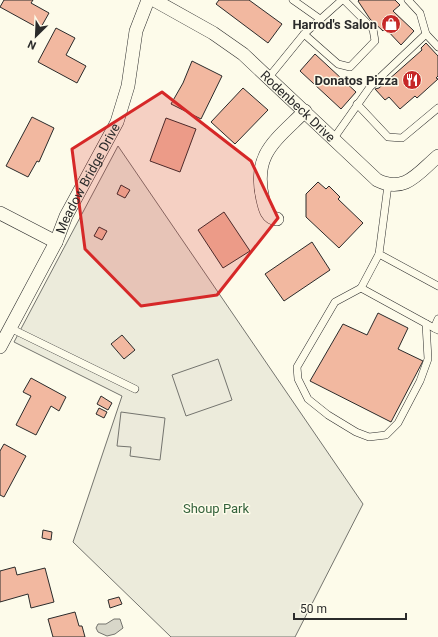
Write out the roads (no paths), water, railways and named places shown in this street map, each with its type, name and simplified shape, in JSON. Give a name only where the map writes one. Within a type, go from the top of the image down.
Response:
[{"type":"street","name":"Meadow Bridge Drive","points":[[0,347],[56,242],[66,216],[118,119],[128,86],[136,31],[148,0]]},
{"type":"street","name":"Rodenbeck Drive","points":[[154,0],[213,33],[243,54],[378,180],[388,185]]},
{"type":"street","points":[[277,219],[269,216],[266,211],[260,189],[259,174],[261,165],[272,144],[305,111]]},
{"type":"street","points":[[388,185],[405,183],[438,156]]},
{"type":"street","points":[[0,213],[56,242]]},
{"type":"lane","points":[[293,0],[320,19]]},
{"type":"lane","points":[[268,77],[304,34],[343,0],[373,29],[375,41],[350,67],[338,64],[304,34]]},
{"type":"lane","points":[[408,0],[420,13],[426,34],[438,47]]},
{"type":"lane","points":[[334,138],[370,87],[426,34]]},
{"type":"lane","points":[[357,104],[388,137],[402,138],[437,111]]},
{"type":"lane","points":[[388,185],[379,254],[361,288],[335,302],[297,367],[298,379],[308,399],[328,415],[356,432],[369,437],[386,435],[398,423],[420,381],[428,359],[426,324]]},
{"type":"lane","points":[[379,254],[438,286]]},
{"type":"lane","points":[[361,288],[436,329],[438,319]]},
{"type":"lane","points":[[10,328],[135,389]]},
{"type":"place","name":"Harrod's Salon","points":[[391,24]]},
{"type":"place","name":"Donatos Pizza","points":[[412,80]]},
{"type":"park label","name":"Shoup Park","points":[[216,508]]}]
